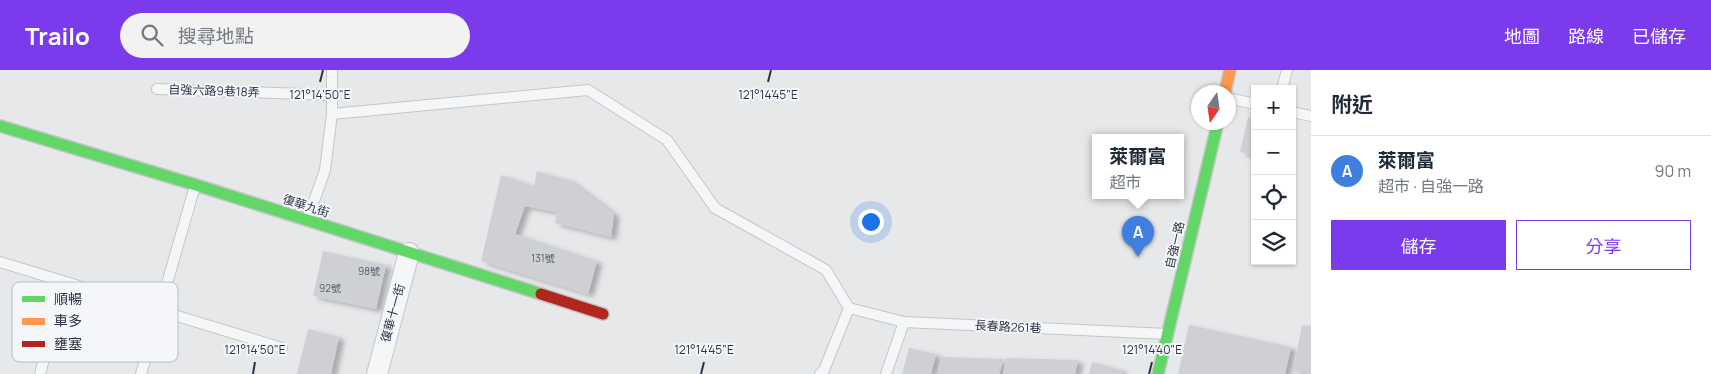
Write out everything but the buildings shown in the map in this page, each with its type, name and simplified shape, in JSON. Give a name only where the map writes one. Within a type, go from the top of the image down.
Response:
[{"type":"street","points":[[1227,85],[1230,70]]},
{"type":"street","name":"復華九街","points":[[0,126],[196,185],[603,314]]},
{"type":"street","name":"自強一路","points":[[1158,374],[1216,130]]},
{"type":"street","name":"復華十一街","points":[[376,374],[409,253]]},
{"type":"lane","points":[[307,220],[325,170],[332,114],[332,70]]},
{"type":"lane","points":[[1283,85],[1287,70]]},
{"type":"lane","name":"自強六路9巷18弄","points":[[156,89],[332,95]]},
{"type":"lane","points":[[332,114],[588,90],[667,140],[715,208],[826,270],[849,308],[824,370],[820,374]]},
{"type":"lane","points":[[1236,100],[1251,103]]},
{"type":"lane","points":[[1296,113],[1311,116]]},
{"type":"lane","points":[[167,282],[196,185]]},
{"type":"lane","points":[[0,262],[65,282]]},
{"type":"lane","name":"長春路261巷","points":[[849,308],[904,322],[1168,334]]},
{"type":"lane","points":[[178,316],[282,348]]},
{"type":"lane","points":[[886,374],[904,322]]},
{"type":"traffic: fast","points":[[0,126],[196,185],[541,294]]},
{"type":"traffic: fast","points":[[1158,374],[1216,130]]},
{"type":"traffic: slow","points":[[1227,85],[1230,70]]},
{"type":"traffic: jam","points":[[541,294],[603,314]]},
{"type":"place","name":"萊爾富","points":[[1138,257]]}]
